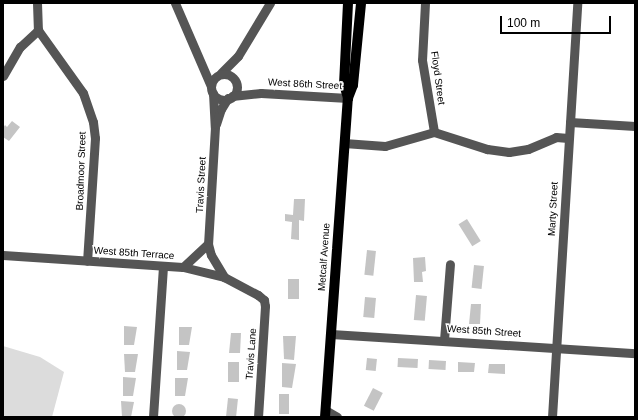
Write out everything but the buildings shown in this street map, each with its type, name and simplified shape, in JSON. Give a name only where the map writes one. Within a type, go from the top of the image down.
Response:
[{"type":"main road","name":"Metcalf Avenue","points":[[348,3],[344,84],[348,98]]},
{"type":"main road","name":"Metcalf Avenue","points":[[325,414],[344,143],[348,98],[353,85],[361,3]]},
{"type":"street","points":[[3,76],[20,47],[38,30],[37,3]]},
{"type":"street","name":"Travis Street","points":[[175,3],[203,62],[212,89],[215,127],[208,244],[211,255],[224,277]]},
{"type":"street","points":[[238,56],[235,82],[230,97],[218,98],[212,89],[220,74],[238,56],[270,3]]},
{"type":"street","name":"Floyd Street","points":[[425,3],[422,60],[434,132]]},
{"type":"street","name":"Marty Street","points":[[552,417],[577,3]]},
{"type":"street","name":"Broadmoor Street","points":[[38,30],[83,93],[93,122],[95,138],[87,261]]},
{"type":"street","name":"Travis Street","points":[[203,62],[220,74]]},
{"type":"street","points":[[220,74],[229,75],[235,82]]},
{"type":"street","name":"West 86th Street","points":[[235,82],[261,93]]},
{"type":"street","name":"West 86th Street","points":[[230,97],[261,93],[348,98]]},
{"type":"street","name":"Travis Street","points":[[215,127],[221,109],[230,97]]},
{"type":"street","points":[[570,122],[635,126]]},
{"type":"street","points":[[344,143],[385,146],[434,132],[501,151],[528,149],[556,137],[568,138]]},
{"type":"street","points":[[183,267],[208,244]]},
{"type":"street","name":"West 85th Terrace","points":[[3,255],[183,267],[224,277],[258,295]]},
{"type":"street","points":[[444,340],[450,264]]},
{"type":"street","points":[[153,417],[163,266]]},
{"type":"street","name":"Travis Lane","points":[[258,295],[264,300],[265,306],[258,417]]},
{"type":"street","name":"West 85th Street","points":[[331,334],[635,353]]},
{"type":"street","points":[[325,414],[337,417]]},
{"type":"shaded area","points":[[3,346],[40,357],[64,372],[52,417],[3,417]]}]
